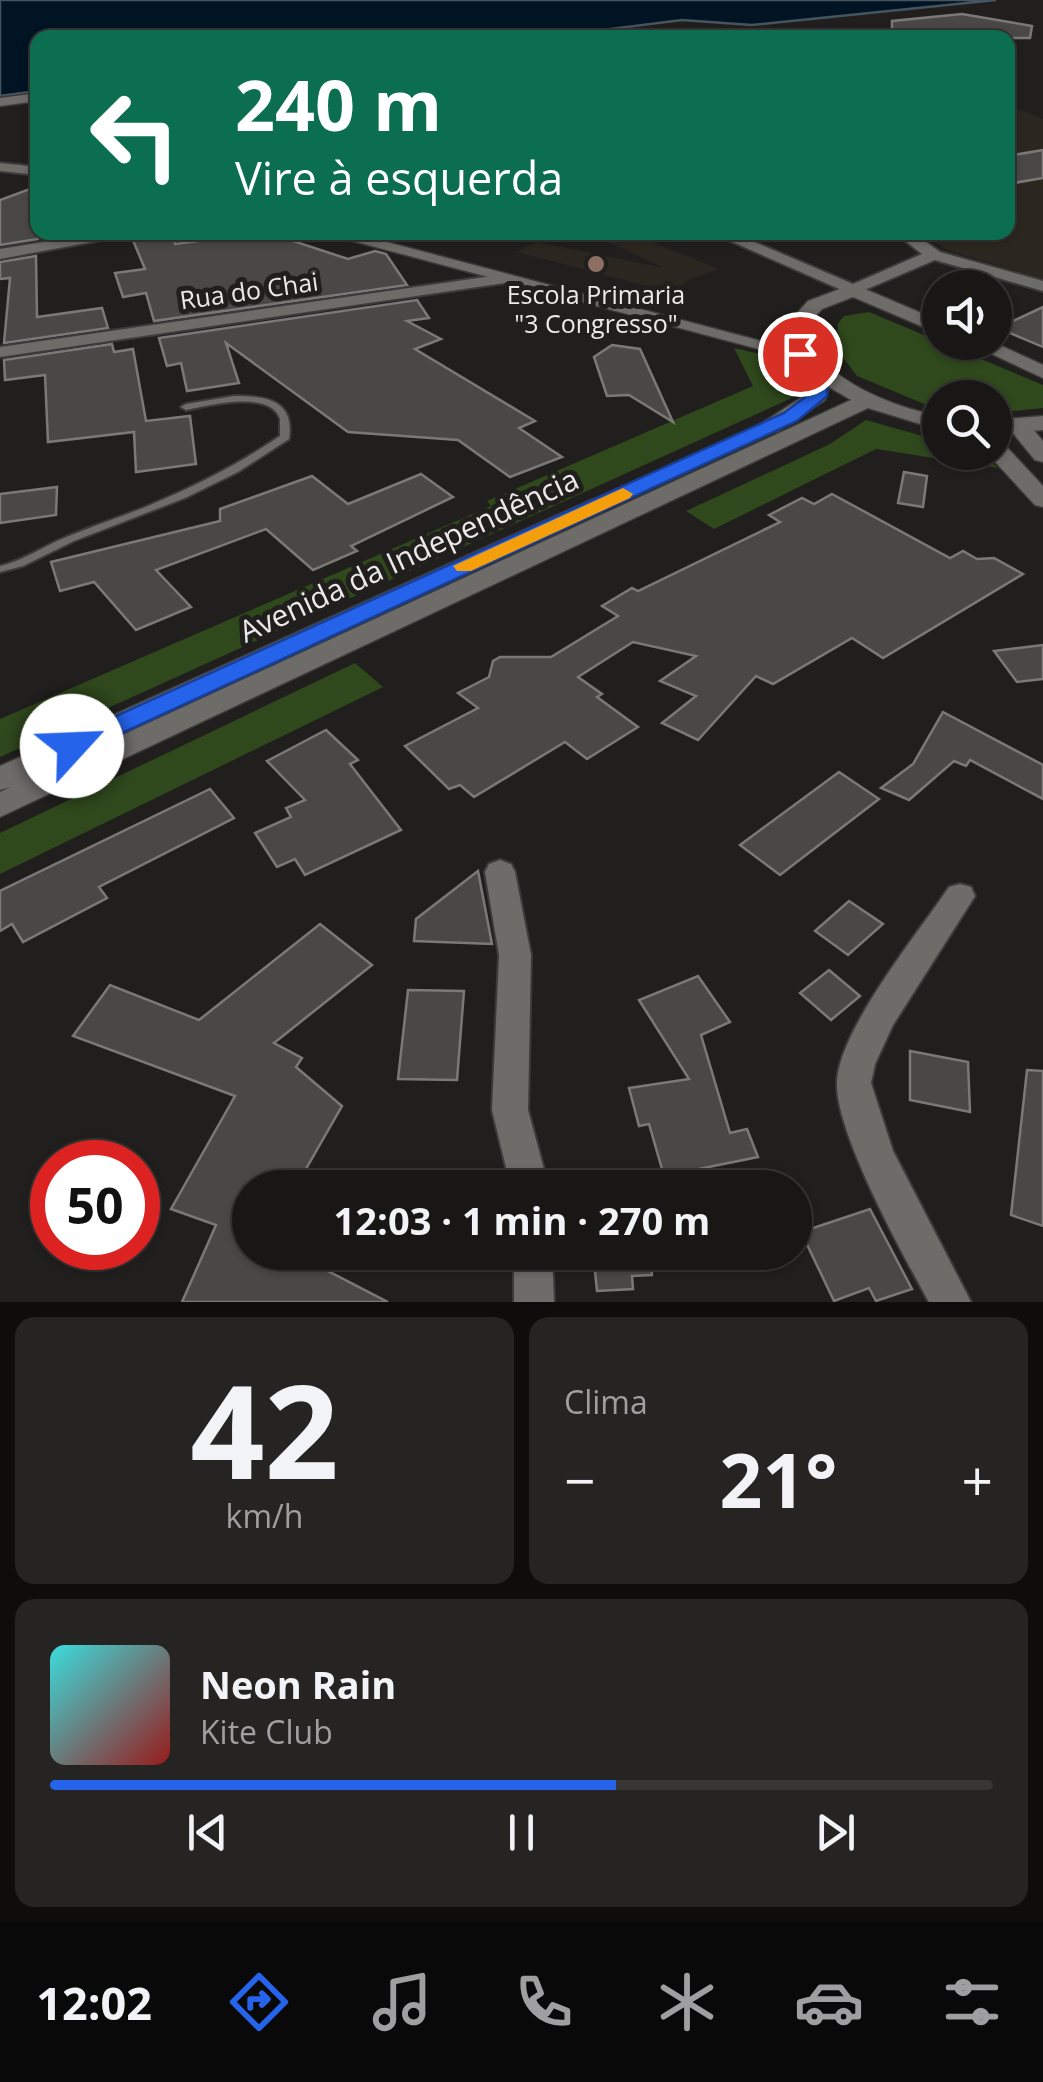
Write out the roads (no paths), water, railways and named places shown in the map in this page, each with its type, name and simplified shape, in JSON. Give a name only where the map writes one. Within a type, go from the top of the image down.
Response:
[{"type":"main road","points":[[0,102],[30,99]]},
{"type":"main road","points":[[357,240],[809,363],[869,400],[922,416]]},
{"type":"main road","points":[[809,363],[788,333],[796,320],[816,304],[853,290],[922,320]]},
{"type":"main road","points":[[1012,358],[1043,372]]},
{"type":"main road","name":"Avenida da Independência","points":[[0,779],[790,417],[818,396],[809,363]]},
{"type":"main road","name":"Avenida da Independência","points":[[0,805],[869,400]]},
{"type":"main road","points":[[1012,426],[1043,423]]},
{"type":"main road","points":[[1012,432],[1043,455]]},
{"type":"main road","points":[[1012,466],[1043,500]]},
{"type":"street","points":[[0,168],[30,171]]},
{"type":"street","points":[[0,254],[88,240]]},
{"type":"street","points":[[735,240],[853,290],[934,255]]},
{"type":"street","points":[[912,240],[934,255],[1043,286]]},
{"type":"street","name":"Rua do Chai","points":[[0,352],[506,279]]},
{"type":"street","points":[[500,872],[515,955],[510,1110],[525,1170]]},
{"type":"street","points":[[951,1302],[886,1175],[854,1084],[864,1046],[960,896]]},
{"type":"street","points":[[533,1270],[534,1302]]},
{"type":"lane","points":[[0,569],[30,562],[66,540],[192,493],[286,437],[288,424],[281,412],[256,397],[186,407]]},
{"type":"water","points":[[0,0],[996,0],[752,25],[682,20],[603,30],[30,30],[30,92],[0,96]]},
{"type":"place","name":"Escola Primaria \"3 Congresso\"","points":[[596,264]]}]
